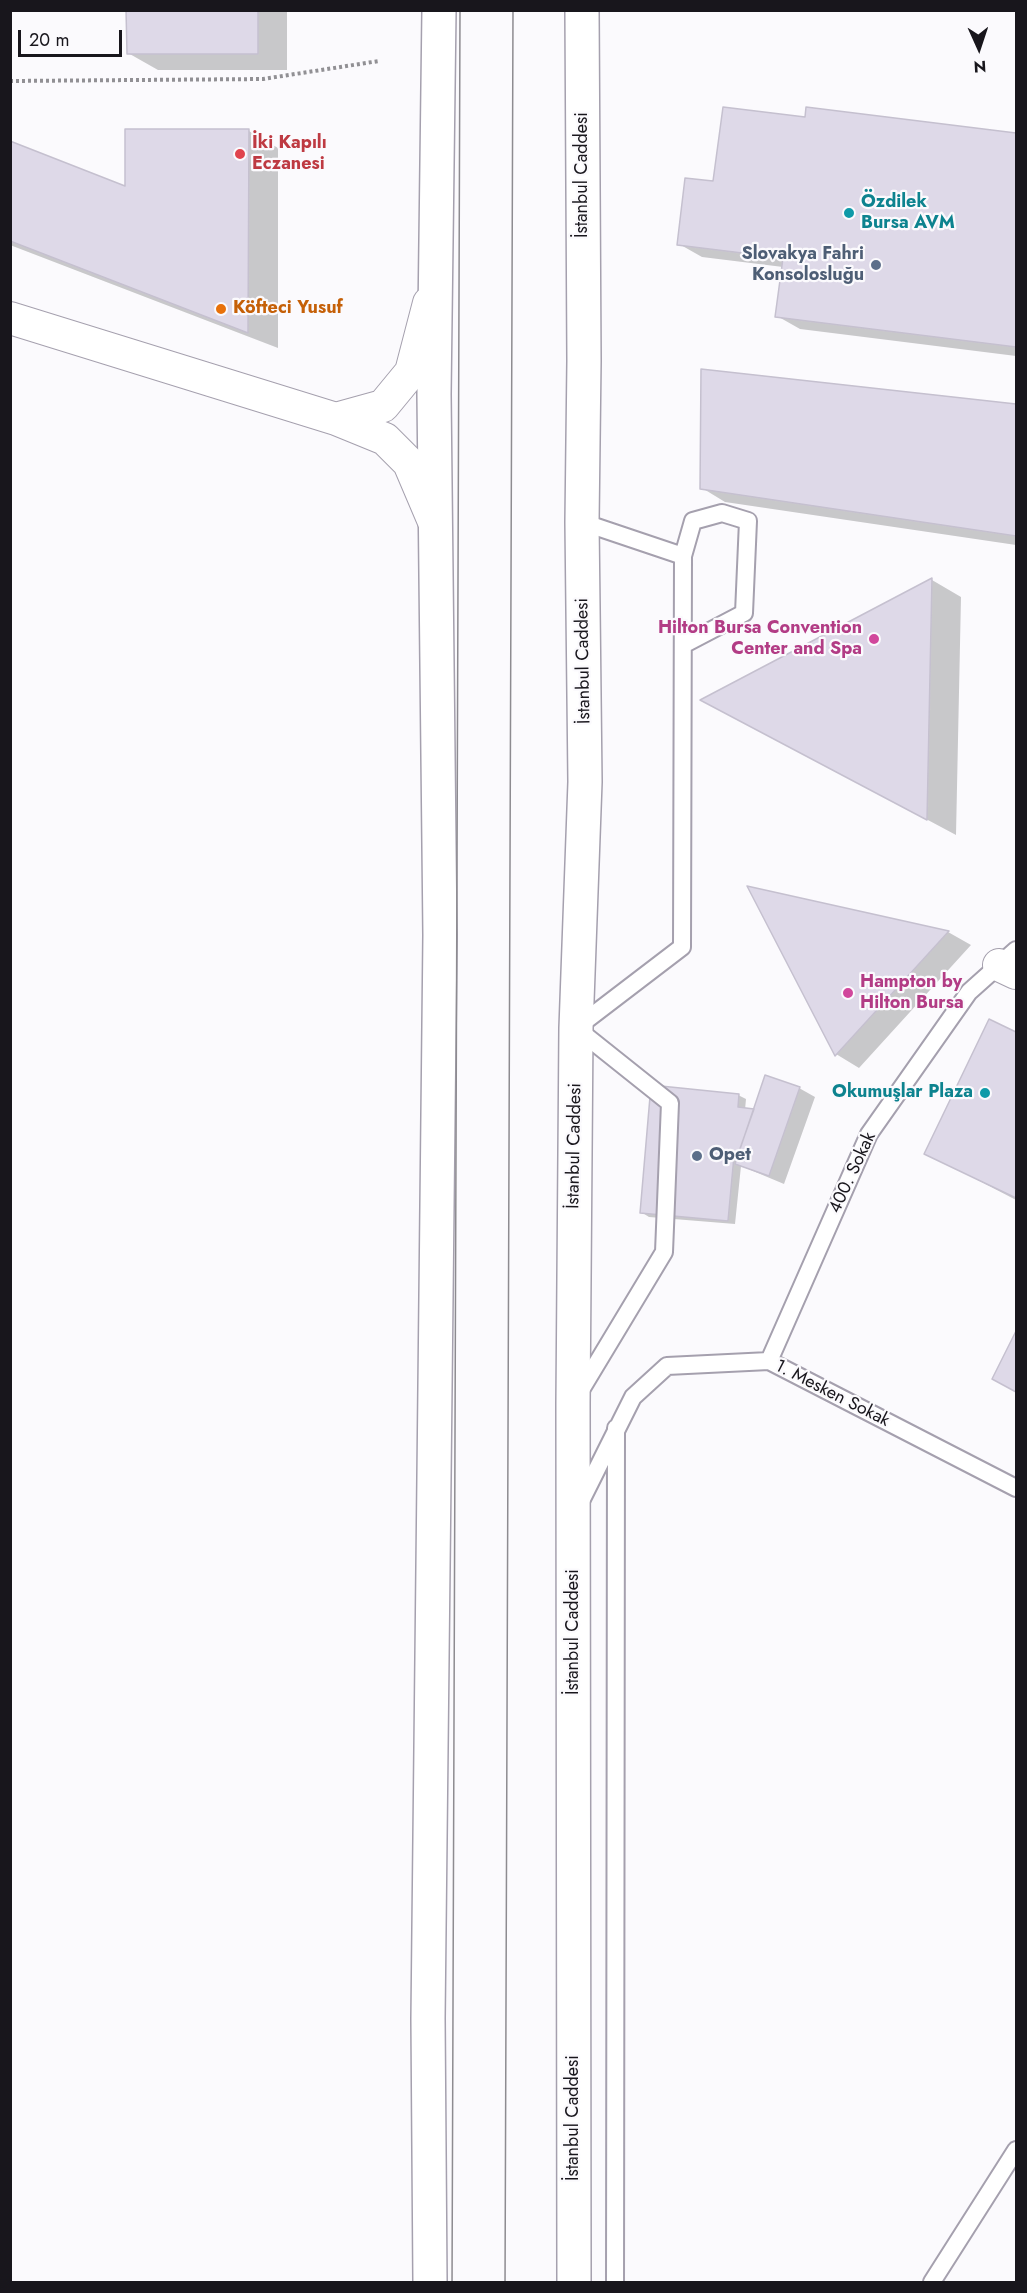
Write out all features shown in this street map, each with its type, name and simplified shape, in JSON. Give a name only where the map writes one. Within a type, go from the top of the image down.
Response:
[{"type":"highway","points":[[430,2283],[429,2006],[440,935],[436,525],[438,10]]},
{"type":"highway","name":"İstanbul Caddesi","points":[[574,2283],[573,1403],[576,1028],[585,782],[582,522],[584,361],[582,10]]},
{"type":"street","points":[[336,419],[383,406],[411,372],[436,278]]},
{"type":"street","points":[[10,318],[336,419],[385,438],[410,463],[436,525]]},
{"type":"lane","points":[[573,1403],[664,1252],[670,1103],[576,1028],[682,947],[683,556],[693,521],[722,513],[748,521],[744,613],[683,645]]},
{"type":"lane","points":[[582,522],[683,556]]},
{"type":"lane","name":"400. Sokak","points":[[768,1361],[869,1134],[969,992],[1011,963]]},
{"type":"lane","name":"1. Mesken Sokak","points":[[574,1514],[633,1397],[667,1366],[768,1361],[1017,1488]]},
{"type":"lane","points":[[615,2283],[616,1428]]},
{"type":"lane","points":[[932,2283],[1017,2150]]},
{"type":"path","points":[[10,81],[263,79],[379,61]]},
{"type":"building","points":[[126,10],[258,10],[258,54],[127,54]]},
{"type":"building","name":"Özdilek Bursa AVM","points":[[723,107],[805,117],[806,107],[1016,133],[1016,347],[775,317],[783,258],[677,245],[685,178],[713,181]]},
{"type":"building","points":[[125,129],[249,129],[248,333],[10,241],[10,141],[125,186]]},
{"type":"building","points":[[701,369],[1016,404],[1016,536],[700,489]]},
{"type":"building","name":"Hilton Bursa Convention Center and Spa","points":[[932,578],[927,820],[700,700]]},
{"type":"building","name":"Hampton by Hilton Bursa","points":[[747,886],[949,931],[835,1056]]},
{"type":"building","name":"Okumuşlar Plaza","points":[[989,1019],[1016,1032],[1016,1198],[924,1154]]},
{"type":"building","points":[[765,1075],[800,1087],[769,1176],[735,1164]]},
{"type":"building","points":[[651,1085],[739,1094],[738,1107],[754,1109],[737,1157],[734,1156],[728,1221],[640,1213]]},
{"type":"building","points":[[1016,1331],[1016,1392],[992,1379]]},
{"type":"tram line","points":[[452,2282],[460,10]]},
{"type":"tram line","points":[[505,2282],[513,10]]},
{"type":"place","name":"İki Kapılı Eczanesi","points":[[240,154]]},
{"type":"place","name":"Özdilek Bursa AVM","points":[[849,213]]},
{"type":"place","name":"Slovakya Fahri Konsolosluğu","points":[[876,265]]},
{"type":"place","name":"Köfteci Yusuf","points":[[221,309]]},
{"type":"place","name":"Hilton Bursa Convention Center and Spa","points":[[874,639]]},
{"type":"place","name":"Hampton by Hilton Bursa","points":[[848,993]]},
{"type":"place","name":"Okumuşlar Plaza","points":[[985,1093]]},
{"type":"place","name":"Opet","points":[[697,1156]]}]
